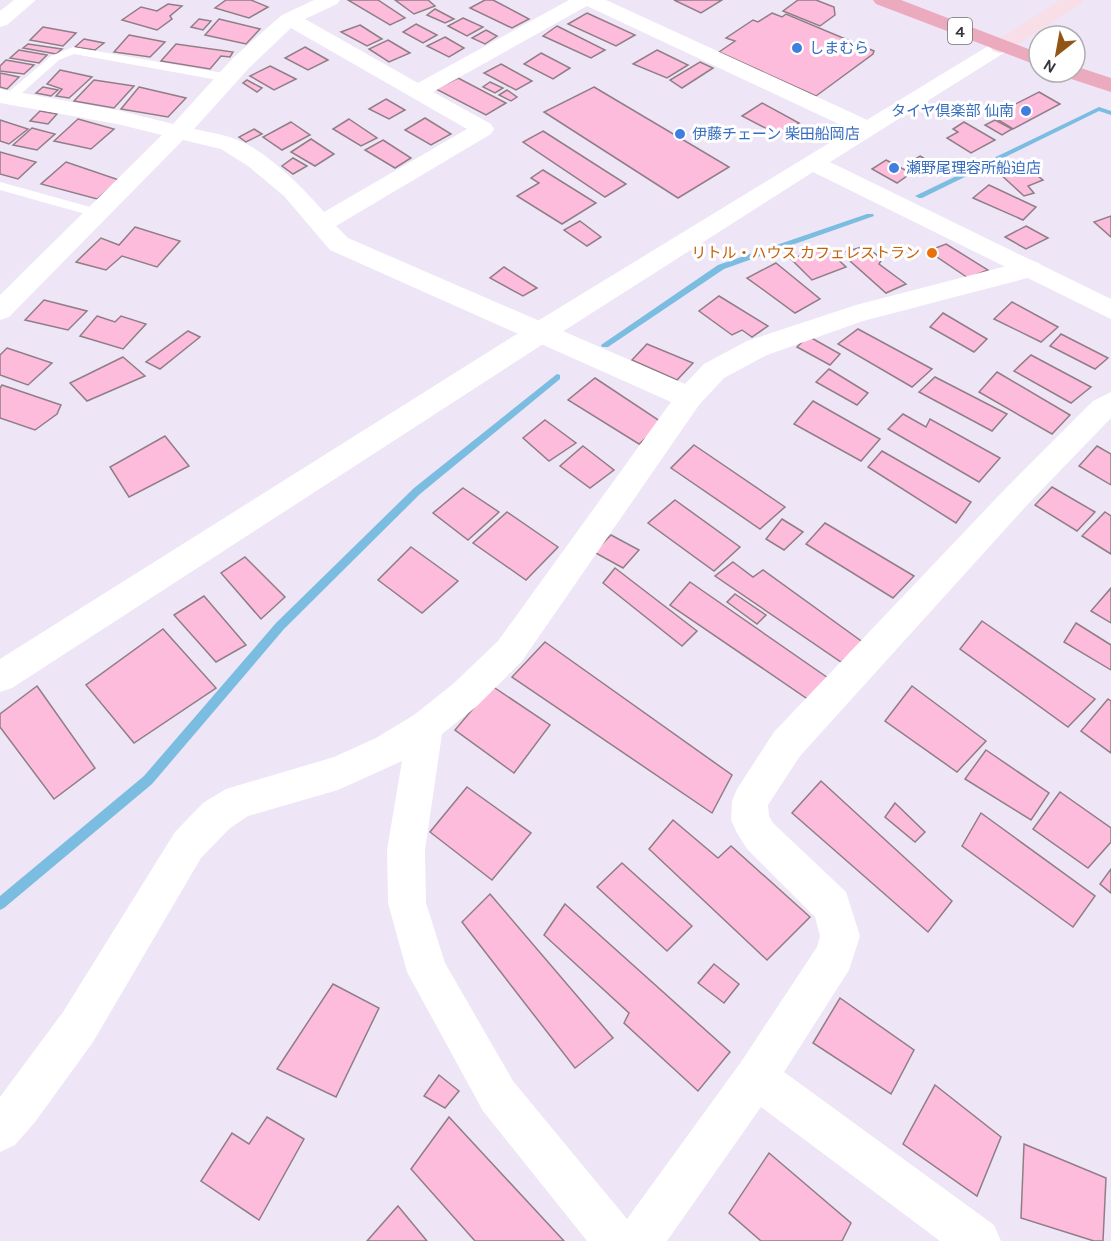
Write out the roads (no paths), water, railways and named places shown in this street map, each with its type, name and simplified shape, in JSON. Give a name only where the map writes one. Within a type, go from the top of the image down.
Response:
[{"type":"highway","name":"4","points":[[883,0],[1020,40]]},
{"type":"highway","name":"4","points":[[932,0],[1020,40]]},
{"type":"highway","points":[[1087,57],[1111,65]]},
{"type":"highway","points":[[1087,77],[1111,85]]},
{"type":"main road","points":[[1020,40],[1074,0]]},
{"type":"street","points":[[0,21],[26,0]]},
{"type":"street","points":[[0,311],[180,131],[228,78],[289,19],[330,0]]},
{"type":"street","points":[[419,91],[584,0]]},
{"type":"street","points":[[590,0],[866,128]]},
{"type":"street","points":[[289,19],[483,129],[321,224]]},
{"type":"street","points":[[0,677],[866,128],[1020,40]]},
{"type":"street","points":[[5,97],[117,117],[229,144],[256,161],[292,191],[339,244],[689,398]]},
{"type":"street","points":[[813,163],[1111,310]]},
{"type":"street","points":[[0,1130],[20,1107],[78,1027],[188,845],[216,816],[239,801],[338,772],[389,750],[426,726],[465,695],[510,651],[689,398],[714,372],[735,358],[757,348],[856,314],[1030,269]]},
{"type":"street","points":[[639,1241],[756,1077],[835,956],[840,936],[832,906],[760,836],[750,820],[750,801],[787,744],[1017,496],[1111,402]]},
{"type":"street","points":[[426,726],[406,850],[407,903],[427,972],[498,1096],[616,1241]]},
{"type":"street","points":[[756,1077],[978,1241]]},
{"type":"lane","points":[[5,97],[55,58],[73,50],[228,78]]},
{"type":"lane","points":[[0,186],[96,213]]},
{"type":"waterway","points":[[919,196],[1099,109],[1111,113]]},
{"type":"waterway","points":[[605,345],[721,267],[870,216]]},
{"type":"waterway","points":[[0,904],[148,780],[280,626],[417,491],[557,377]]},
{"type":"place","name":"しまむら","points":[[797,48]]},
{"type":"place","name":"タイヤ倶楽部 仙南","points":[[1026,111]]},
{"type":"place","name":"伊藤チェーン 柴田船岡店","points":[[680,134]]},
{"type":"place","name":"瀬野尾理容所船迫店","points":[[894,168]]},
{"type":"place","name":"リトル・ハウス カフェレストラン","points":[[932,253]]}]
